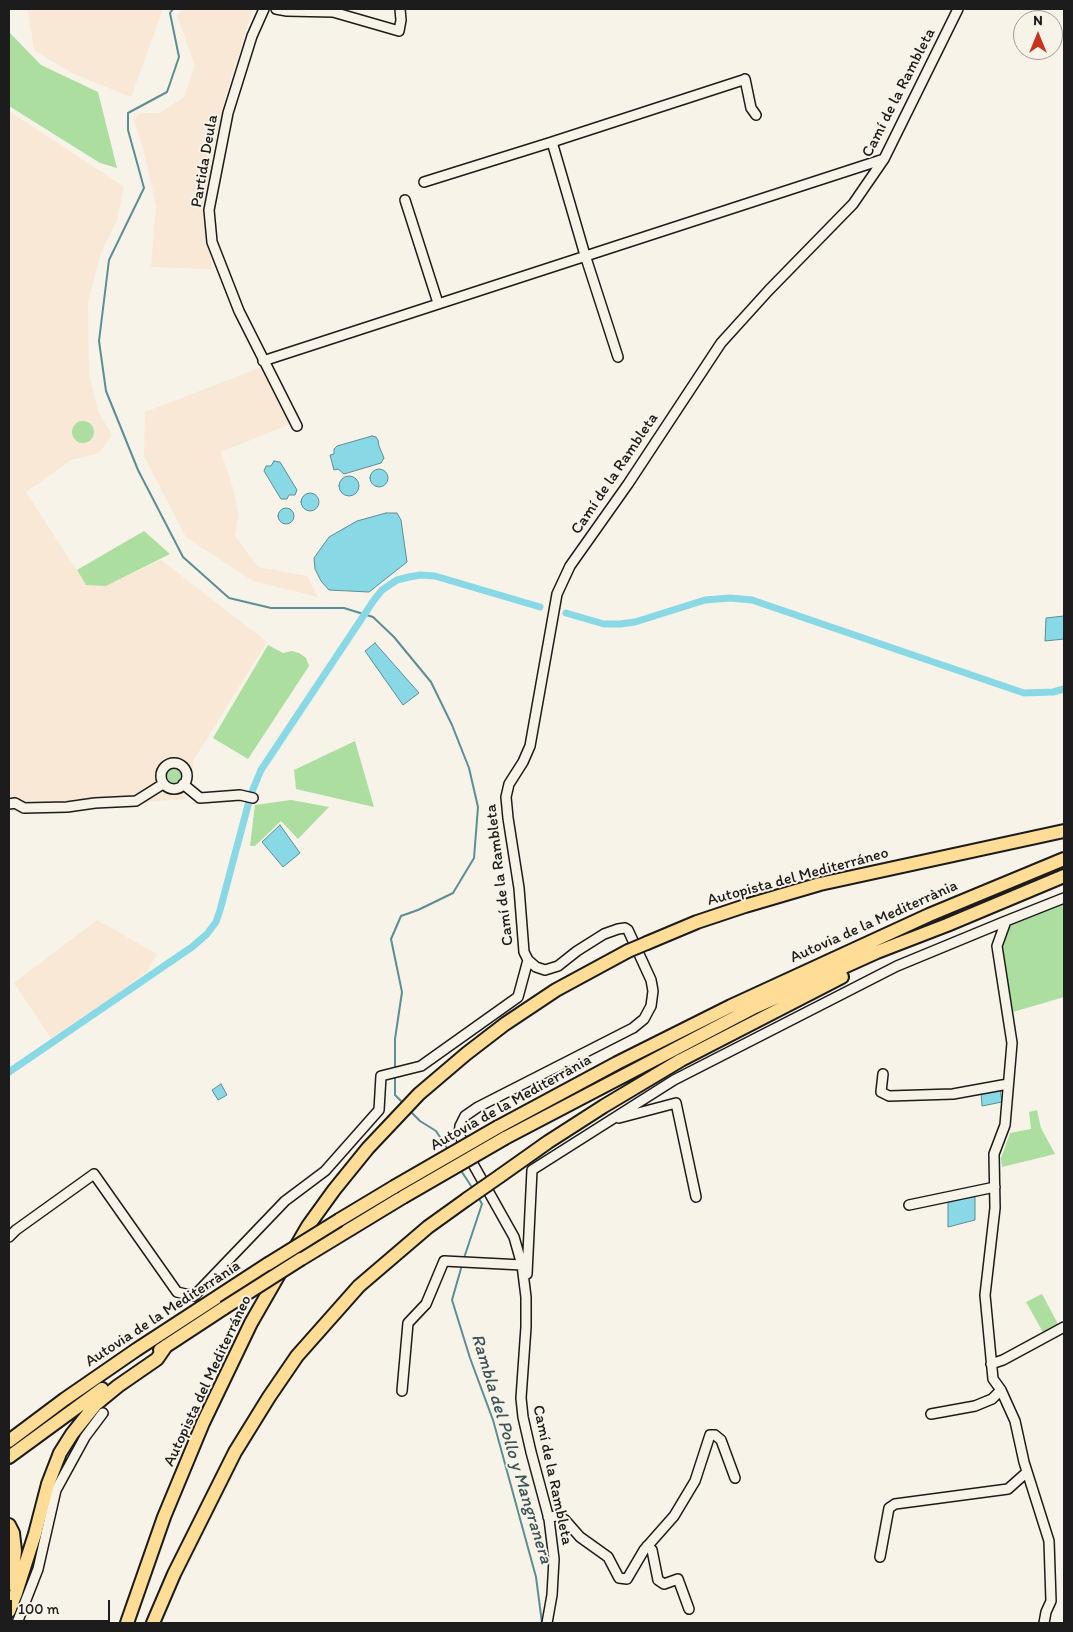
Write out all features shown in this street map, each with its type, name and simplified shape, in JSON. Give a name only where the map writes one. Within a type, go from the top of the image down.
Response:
[{"type":"highway","name":"Autopista del Mediterráneo","points":[[127,1623],[164,1516],[203,1423],[251,1323],[308,1226],[368,1148],[398,1115],[419,1094],[466,1054],[505,1024],[556,990],[628,951],[697,922],[820,884],[1064,831]]},
{"type":"highway","name":"Autovia de la Mediterrània","points":[[9,1434],[268,1264],[394,1187],[498,1127],[617,1063],[731,1006],[920,919],[1064,859]]},
{"type":"highway","name":"Autovia de la Mediterrània","points":[[9,1457],[99,1391],[224,1308],[403,1197],[505,1138],[755,1007],[877,952],[1064,876]]},
{"type":"highway","points":[[153,1623],[187,1547],[235,1452],[297,1356],[359,1286],[428,1227],[596,1111],[681,1060],[750,1023],[947,925]]},
{"type":"highway","points":[[9,1611],[35,1534],[52,1472],[60,1453],[72,1434],[96,1404],[157,1359],[166,1346]]},
{"type":"highway","points":[[9,1525],[13,1533],[15,1551],[13,1571],[9,1584]]},
{"type":"street","name":"Partida Deula","points":[[264,9],[252,36],[228,113],[209,210],[212,242],[239,311],[297,426]]},
{"type":"street","points":[[276,9],[333,12],[399,31],[400,9]]},
{"type":"street","name":"Camí de la Rambleta","points":[[547,1623],[552,1595],[554,1559],[548,1517],[529,1443],[521,1398],[526,1327],[526,1297],[522,1265],[514,1237],[461,1141],[459,1134],[460,1126],[466,1116],[478,1107],[633,1028],[644,1019],[651,1006],[653,991],[645,966],[628,930],[625,928],[604,934],[558,966],[545,970],[536,967],[528,960],[524,952],[519,888],[506,797],[509,784],[523,762],[530,746],[557,594],[570,566],[628,484],[721,343],[769,290],[853,204],[884,159],[958,9]]},
{"type":"street","points":[[424,182],[744,79],[750,108],[756,115]]},
{"type":"street","points":[[552,142],[585,255],[618,357]]},
{"type":"street","points":[[263,361],[884,159]]},
{"type":"street","points":[[404,200],[438,303]]},
{"type":"street","points":[[173,762],[182,765],[185,768],[187,777],[183,784],[175,788],[167,787],[163,784],[161,779],[164,766],[173,762]]},
{"type":"street","points":[[12,803],[24,808],[67,807],[136,801],[163,784]]},
{"type":"street","points":[[183,784],[200,798],[240,795],[250,797]]},
{"type":"street","points":[[526,1297],[532,1170],[674,1080],[897,966],[1064,898]]},
{"type":"street","points":[[1006,921],[997,946],[1012,1042],[1005,1125],[994,1154],[995,1208],[985,1295],[991,1364],[995,1384],[1001,1390],[1015,1421],[1027,1472],[1049,1541],[1051,1602],[1046,1612],[1044,1623]]},
{"type":"street","points":[[9,1237],[94,1174],[177,1292],[194,1296],[285,1201],[325,1171],[379,1110],[380,1076],[421,1066],[518,997],[528,960]]},
{"type":"street","points":[[884,1074],[881,1092],[889,1096],[953,1094],[1008,1084]]},
{"type":"street","points":[[612,1120],[676,1103],[696,1197]]},
{"type":"street","points":[[909,1205],[995,1187]]},
{"type":"street","points":[[402,1392],[408,1323],[426,1304],[444,1261],[522,1265]]},
{"type":"street","points":[[991,1364],[1003,1360],[1064,1326]]},
{"type":"street","points":[[931,1414],[975,1406],[992,1398],[1001,1390]]},
{"type":"street","points":[[16,1623],[38,1569],[56,1490],[86,1437],[103,1413]]},
{"type":"street","points":[[548,1517],[558,1516],[565,1520],[580,1537],[608,1557],[619,1578],[627,1579],[647,1546],[674,1516],[695,1480],[710,1435],[715,1435],[721,1440],[734,1478]]},
{"type":"street","points":[[880,1557],[889,1508],[895,1504],[1008,1489],[1027,1472]]},
{"type":"street","points":[[647,1546],[652,1550],[658,1580],[664,1584],[678,1579],[690,1609]]},
{"type":"shaded area","points":[[28,9],[163,9],[131,97],[72,73],[34,50]]},
{"type":"shaded area","points":[[183,9],[253,9],[226,94],[212,156],[203,217],[213,269],[151,267],[156,206],[144,151],[134,121],[141,113],[160,113],[184,97],[195,66],[177,15]]},
{"type":"shaded area","points":[[9,111],[124,187],[117,220],[101,253],[88,301],[89,374],[98,411],[112,435],[99,453],[71,460],[26,492],[86,585],[106,586],[161,560],[267,642],[193,761],[194,777],[185,799],[9,812]]},
{"type":"shaded area","points":[[262,367],[290,424],[221,452],[234,491],[238,514],[235,536],[258,567],[307,576],[318,597],[253,581],[186,537],[144,456],[145,412]]},
{"type":"shaded area","points":[[97,920],[157,954],[146,972],[51,1038],[14,983]]},
{"type":"green space","points":[[9,32],[41,65],[98,92],[117,168],[100,163],[9,106]]},
{"type":"green space","points":[[83,421],[91,424],[94,432],[91,440],[83,443],[75,440],[72,432],[75,424]]},
{"type":"green space","points":[[144,531],[170,554],[106,586],[86,585],[77,570]]},
{"type":"green space","points":[[268,645],[283,653],[292,651],[299,653],[306,658],[309,666],[248,759],[213,738]]},
{"type":"green space","points":[[355,741],[374,807],[296,789],[294,770]]},
{"type":"green space","points":[[171,769],[177,769],[181,776],[177,783],[171,783],[167,779],[167,773]]},
{"type":"green space","points":[[291,800],[329,807],[298,839],[281,821],[255,846],[250,846],[255,805]]},
{"type":"green space","points":[[1064,904],[1064,997],[1013,1012],[1003,947],[1009,925]]},
{"type":"green space","points":[[1037,1110],[1041,1128],[1055,1154],[1002,1167],[1001,1158],[1010,1133],[1031,1129],[1029,1112]]},
{"type":"green space","points":[[1042,1294],[1059,1326],[1044,1334],[1026,1302]]},
{"type":"water","points":[[372,436],[378,440],[384,458],[381,463],[344,474],[338,469],[334,470],[330,455],[334,454],[334,449],[337,446]]},
{"type":"water","points":[[274,461],[280,462],[297,490],[295,495],[289,495],[287,499],[281,499],[264,471],[266,466],[271,466]]},
{"type":"water","points":[[375,469],[383,469],[388,474],[386,485],[375,487],[370,482],[370,474]]},
{"type":"water","points":[[349,476],[356,479],[359,486],[356,493],[349,496],[342,493],[339,486],[342,479]]},
{"type":"water","points":[[310,493],[316,496],[319,502],[316,508],[310,511],[304,508],[301,502],[304,496]]},
{"type":"water","points":[[283,508],[289,508],[294,513],[292,522],[283,524],[278,519],[278,513]]},
{"type":"water","points":[[386,513],[397,513],[401,520],[407,562],[369,592],[329,590],[321,581],[315,569],[314,558],[329,537],[357,521]]},
{"type":"water","points":[[1064,616],[1064,639],[1045,641],[1046,618]]},
{"type":"water","points":[[375,643],[419,693],[403,705],[365,651]]},
{"type":"water","points":[[280,825],[300,853],[283,867],[262,842]]},
{"type":"water","points":[[221,1084],[227,1095],[218,1100],[212,1090]]},
{"type":"water","points":[[1000,1089],[1002,1102],[982,1106],[981,1092]]},
{"type":"water","points":[[975,1195],[975,1220],[948,1227],[948,1201]]},
{"type":"waterway","name":"Rambla del Pollo y Mangranera","points":[[173,9],[170,13],[179,57],[167,92],[128,113],[128,130],[144,188],[109,260],[99,341],[106,391],[138,470],[183,557],[229,598],[271,608],[344,608],[373,617],[394,637],[431,682],[452,725],[469,768],[478,807],[474,858],[453,893],[401,916],[391,939],[402,992],[395,1039],[395,1068]]},
{"type":"waterway","points":[[9,1072],[192,947],[207,934],[216,922],[220,910],[251,794],[261,770],[382,590],[397,580],[420,575],[435,576],[540,607]]},
{"type":"waterway","points":[[566,613],[604,624],[620,624],[635,622],[705,600],[730,598],[752,600],[1024,693],[1053,692],[1064,689]]},
{"type":"waterway","name":"Rambla del Pollo y Mangranera","points":[[395,1075],[395,1095],[403,1103]]},
{"type":"waterway","name":"Rambla del Pollo y Mangranera","points":[[409,1110],[420,1121],[436,1131],[449,1151]]},
{"type":"waterway","name":"Rambla del Pollo y Mangranera","points":[[460,1169],[473,1189]]},
{"type":"waterway","name":"Rambla del Pollo y Mangranera","points":[[464,1258],[482,1204],[478,1197]]},
{"type":"waterway","name":"Rambla del Pollo y Mangranera","points":[[462,1265],[452,1300],[470,1358],[493,1420],[536,1577],[542,1623]]}]
